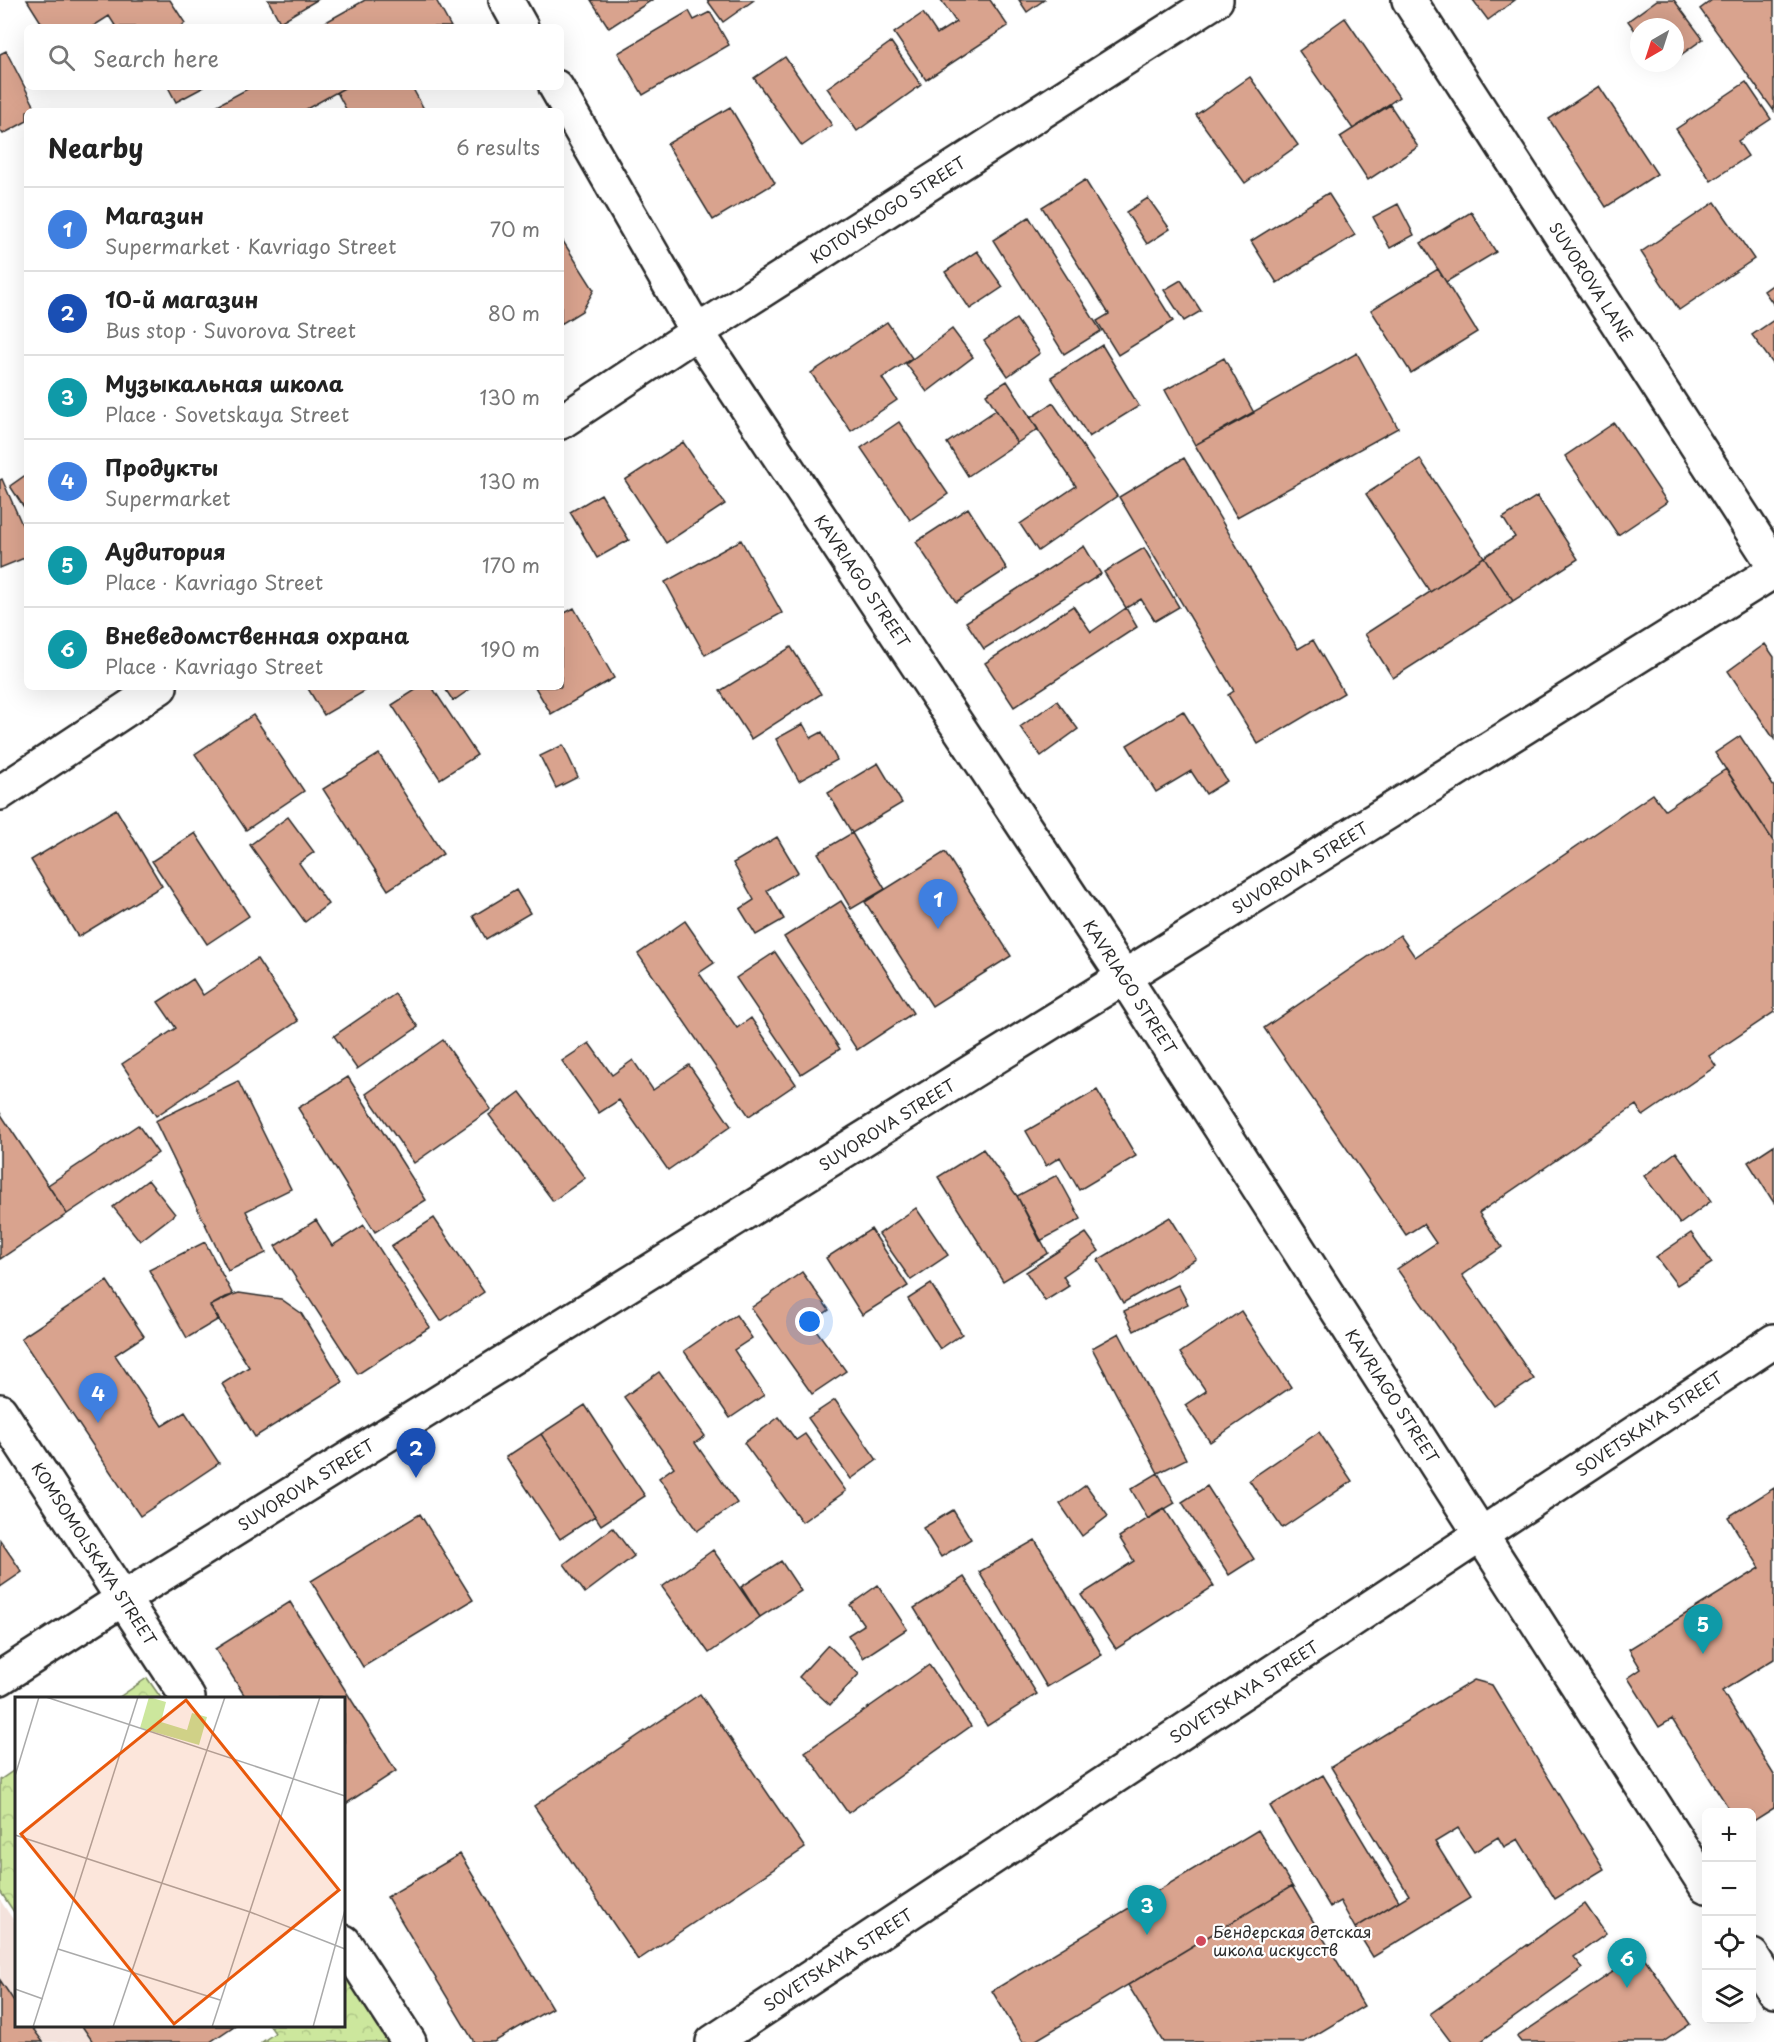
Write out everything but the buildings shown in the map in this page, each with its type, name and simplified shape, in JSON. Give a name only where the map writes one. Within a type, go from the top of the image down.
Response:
[{"type":"street","points":[[506,0],[519,24]]},
{"type":"street","name":"KOTOVSKOGO STREET","points":[[564,420],[697,332],[1216,0]]},
{"type":"street","name":"SUVOROVA LANE","points":[[1409,0],[1774,565]]},
{"type":"street","name":"KAVRIAGO STREET","points":[[558,90],[697,332],[1125,977],[1702,1878]]},
{"type":"street","name":"SUVOROVA STREET","points":[[0,1678],[124,1598],[1774,571]]},
{"type":"street","points":[[0,793],[155,690]]},
{"type":"street","name":"SOVETSKAYA STREET","points":[[713,2042],[1774,1341]]},
{"type":"street","name":"KOMSOMOLSKAYA STREET","points":[[0,1411],[187,1697]]},
{"type":"street","points":[[345,1944],[409,2042]]},
{"type":"street","points":[[1756,1962],[1774,1991]]},
{"type":"shaded area","points":[[0,1900],[15,1922],[15,2027],[85,2027],[95,2042],[0,2042]]},
{"type":"green space","points":[[147,1678],[160,1697],[119,1697]]},
{"type":"green space","points":[[15,1770],[15,1914],[0,1891],[0,1780]]},
{"type":"green space","points":[[345,1963],[399,2042],[262,2042],[275,2033],[271,2027],[345,2027]]},
{"type":"place","name":"Магазин","points":[[938,929]]},
{"type":"place","name":"Продукты","points":[[98,1423]]},
{"type":"place","name":"10-й магазин","points":[[416,1478]]},
{"type":"place","name":"Аудитория","points":[[1703,1654]]},
{"type":"place","name":"Музыкальная школа","points":[[1147,1935]]},
{"type":"place","name":"Бендерская детская школа искусств","points":[[1201,1941]]},
{"type":"place","name":"Вневедомственная охрана","points":[[1627,1988]]}]
